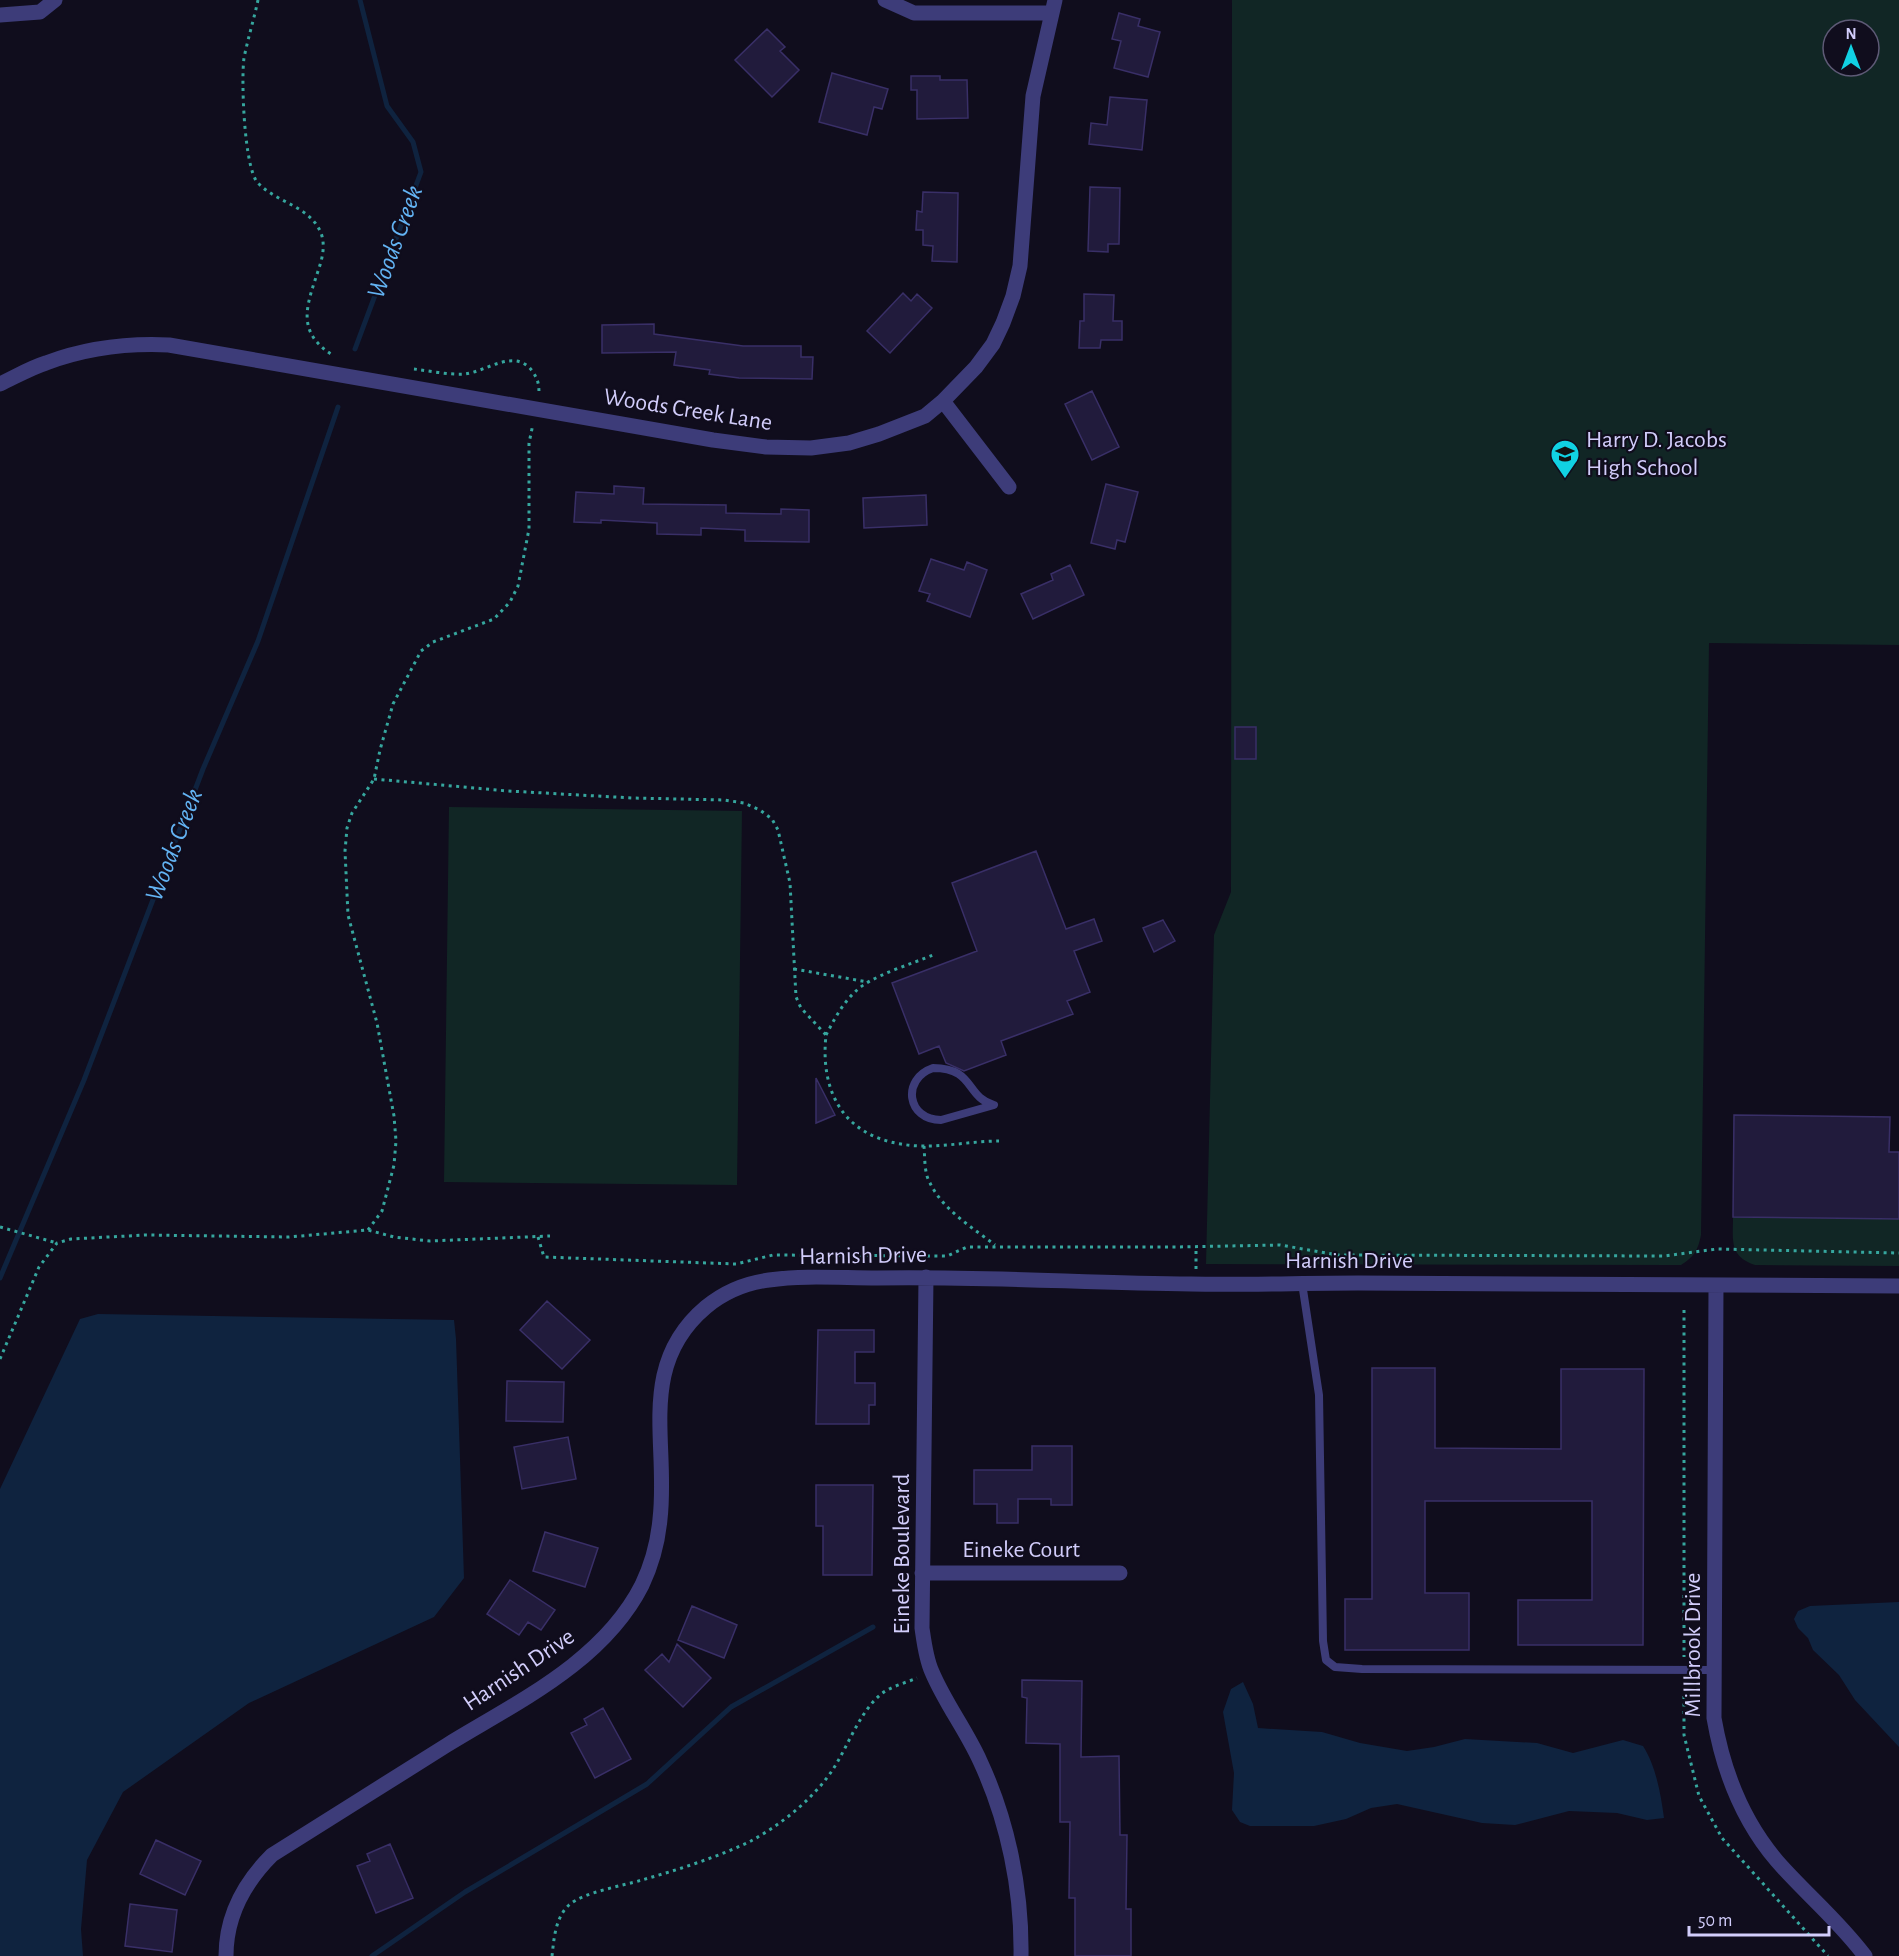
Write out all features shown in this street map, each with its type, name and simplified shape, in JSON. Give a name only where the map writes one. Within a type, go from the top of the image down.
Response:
[{"type":"street","points":[[0,15],[40,12],[55,0]]},
{"type":"street","points":[[885,0],[914,13],[1053,7]]},
{"type":"street","name":"Woods Creek Lane","points":[[0,384],[45,363],[74,354],[119,346],[169,345],[713,440],[766,447],[811,448],[849,443],[879,434],[925,416],[943,401],[976,367],[993,344],[1003,323],[1013,296],[1020,266],[1033,96],[1053,7]]},
{"type":"street","points":[[943,401],[1009,487]]},
{"type":"street","name":"Harnish Drive","points":[[226,1956],[226,1942],[232,1915],[243,1890],[254,1873],[272,1855],[573,1666],[620,1620],[642,1585],[656,1540],[660,1518],[658,1412],[665,1368],[677,1341],[705,1308],[724,1295],[747,1285],[768,1280],[926,1277],[1196,1284],[1899,1286]]},
{"type":"street","name":"Eineke Boulevard","points":[[926,1277],[922,1628],[932,1672],[980,1761],[999,1814],[1018,1891],[1021,1956]]},
{"type":"street","name":"Millbrook Drive","points":[[1716,1284],[1714,1718],[1720,1752],[1728,1778],[1756,1833],[1777,1861],[1865,1956]]},
{"type":"street","name":"Eineke Court","points":[[922,1572],[1120,1573]]},
{"type":"lane","points":[[933,1068],[953,1070],[967,1080],[982,1102],[994,1105],[941,1120],[933,1120],[918,1112],[913,1103],[912,1089],[914,1082],[924,1071],[933,1068]]},
{"type":"lane","points":[[1302,1283],[1319,1395],[1323,1641],[1326,1660],[1335,1667],[1362,1669],[1714,1670]]},
{"type":"path","points":[[258,0],[244,60],[246,135],[251,169],[256,182],[270,193],[303,211],[315,222],[322,235],[324,251],[307,304],[306,320],[309,331],[317,344],[336,358]]},
{"type":"path","points":[[368,1230],[382,1211],[394,1165],[396,1141],[394,1116],[377,1023],[348,915],[345,851],[347,828],[352,813],[374,779],[393,704],[422,651],[433,642],[494,619],[510,602],[518,586],[529,529],[529,443],[538,408],[539,381],[530,368],[518,361],[505,361],[464,374],[410,369]]},
{"type":"path","points":[[374,779],[508,791],[724,800],[744,803],[760,810],[772,819],[778,830],[790,883],[796,997],[801,1008],[826,1035]]},
{"type":"path","points":[[933,955],[868,982],[855,991],[836,1015],[826,1035],[824,1064],[833,1098],[840,1109],[861,1130],[901,1144],[924,1146],[999,1141]]},
{"type":"path","points":[[794,969],[868,982]]},
{"type":"path","points":[[924,1146],[929,1182],[939,1198],[997,1246]]},
{"type":"path","points":[[0,1227],[57,1244]]},
{"type":"path","points":[[0,1359],[39,1267],[57,1244],[71,1239],[146,1235],[289,1237],[368,1230],[394,1237],[430,1241],[550,1236]]},
{"type":"path","points":[[538,1237],[544,1257],[736,1264],[773,1255],[947,1256],[967,1247],[997,1246],[1280,1245],[1338,1255],[1664,1256],[1717,1249],[1899,1253]]},
{"type":"path","points":[[552,1956],[555,1932],[562,1914],[570,1905],[584,1897],[674,1871],[749,1842],[799,1807],[826,1779],[871,1705],[881,1693],[932,1672]]},
{"type":"green space","name":"Harry D. Jacobs High School","points":[[1232,0],[1899,0],[1899,645],[1709,643],[1701,1235],[1697,1249],[1692,1256],[1681,1265],[1206,1264],[1214,935],[1231,892]]},
{"type":"green space","points":[[449,807],[742,811],[737,1185],[444,1182]]},
{"type":"green space","points":[[1733,1217],[1899,1219],[1899,1266],[1755,1265],[1741,1257],[1734,1247]]},
{"type":"water","points":[[98,1314],[454,1320],[464,1578],[434,1617],[249,1703],[123,1792],[87,1860],[81,1929],[83,1956],[0,1956],[0,1489],[80,1319]]},
{"type":"water","points":[[1899,1602],[1899,1747],[1855,1700],[1839,1675],[1813,1650],[1808,1638],[1798,1628],[1794,1619],[1798,1611],[1810,1606]]},
{"type":"water","points":[[1243,1682],[1253,1704],[1258,1728],[1322,1732],[1360,1743],[1407,1751],[1465,1739],[1537,1743],[1573,1753],[1623,1740],[1643,1746],[1655,1772],[1664,1818],[1647,1820],[1617,1813],[1569,1811],[1515,1825],[1482,1823],[1397,1804],[1371,1808],[1346,1819],[1314,1826],[1250,1826],[1240,1822],[1232,1810],[1234,1773],[1223,1712],[1231,1689]]},
{"type":"building","points":[[1119,13],[1140,19],[1138,26],[1160,32],[1148,77],[1114,68],[1121,41],[1112,39]]},
{"type":"building","points":[[767,29],[785,47],[780,51],[799,70],[772,97],[735,60]]},
{"type":"building","points":[[832,73],[888,89],[882,109],[874,107],[867,135],[819,122]]},
{"type":"building","points":[[911,76],[940,76],[940,80],[967,80],[968,118],[917,119],[917,90],[911,90]]},
{"type":"building","points":[[1110,97],[1147,100],[1142,150],[1089,144],[1091,123],[1107,125]]},
{"type":"building","points":[[1090,187],[1120,188],[1119,244],[1108,244],[1108,252],[1088,251]]},
{"type":"building","points":[[923,192],[958,193],[957,262],[932,261],[933,246],[923,245],[923,230],[916,230],[917,211],[922,212]]},
{"type":"building","points":[[903,293],[911,301],[917,294],[932,308],[890,353],[867,331]]},
{"type":"building","points":[[1084,294],[1114,295],[1113,321],[1122,321],[1122,340],[1101,340],[1100,348],[1079,348],[1080,321],[1084,321]]},
{"type":"building","points":[[654,324],[654,334],[743,346],[801,346],[801,357],[813,357],[812,379],[739,378],[709,374],[710,370],[674,365],[676,352],[602,353],[602,325]]},
{"type":"building","points":[[1092,391],[1119,447],[1092,460],[1065,404]]},
{"type":"building","points":[[1106,484],[1138,492],[1125,542],[1117,540],[1115,549],[1091,543]]},
{"type":"building","points":[[614,486],[644,488],[643,504],[726,505],[726,513],[781,514],[781,509],[809,510],[809,542],[745,541],[745,530],[701,528],[701,535],[657,534],[657,523],[601,520],[601,523],[574,522],[576,492],[614,494]]},
{"type":"building","points":[[926,495],[927,525],[864,528],[863,498]]},
{"type":"building","points":[[931,559],[964,570],[967,562],[987,570],[970,617],[927,601],[930,594],[919,591]]},
{"type":"building","points":[[1070,565],[1084,595],[1033,619],[1021,594],[1053,580],[1051,574]]},
{"type":"building","points":[[1235,727],[1256,727],[1256,759],[1235,759]]},
{"type":"building","points":[[1036,851],[1066,929],[1094,919],[1102,941],[1074,951],[1090,992],[1067,1001],[1073,1014],[1001,1041],[1006,1055],[964,1071],[946,1063],[939,1046],[919,1054],[892,983],[977,951],[952,883]]},
{"type":"building","points":[[1163,920],[1175,941],[1154,952],[1143,928]]},
{"type":"building","points":[[816,1078],[835,1115],[816,1123]]},
{"type":"building","points":[[1734,1115],[1890,1117],[1889,1152],[1899,1152],[1899,1219],[1733,1217]]},
{"type":"building","points":[[547,1301],[590,1340],[562,1369],[520,1330]]},
{"type":"building","points":[[818,1330],[874,1330],[874,1352],[855,1352],[855,1383],[875,1383],[875,1405],[869,1405],[869,1424],[816,1424]]},
{"type":"building","points":[[1372,1368],[1435,1368],[1435,1448],[1561,1449],[1561,1369],[1644,1369],[1643,1645],[1518,1645],[1518,1600],[1592,1600],[1592,1501],[1425,1501],[1425,1593],[1469,1593],[1469,1650],[1345,1650],[1345,1599],[1372,1599]]},
{"type":"building","points":[[507,1381],[564,1382],[563,1422],[506,1421]]},
{"type":"building","points":[[568,1437],[576,1479],[522,1489],[514,1447]]},
{"type":"building","points":[[1032,1446],[1072,1446],[1072,1505],[1051,1505],[1051,1499],[1018,1499],[1018,1523],[997,1523],[997,1504],[974,1504],[974,1470],[1032,1470]]},
{"type":"building","points":[[816,1485],[873,1485],[872,1575],[823,1575],[823,1526],[816,1526]]},
{"type":"building","points":[[545,1532],[598,1548],[585,1587],[533,1571]]},
{"type":"building","points":[[510,1580],[555,1610],[541,1630],[528,1622],[519,1635],[487,1614]]},
{"type":"building","points":[[692,1606],[737,1625],[724,1658],[678,1640]]},
{"type":"building","points":[[677,1644],[711,1678],[683,1707],[645,1670],[662,1654],[669,1662]]},
{"type":"building","points":[[1022,1680],[1082,1681],[1081,1757],[1119,1756],[1120,1835],[1127,1835],[1126,1909],[1131,1909],[1131,1956],[1075,1956],[1075,1898],[1069,1898],[1070,1822],[1060,1822],[1060,1744],[1026,1743],[1027,1698],[1022,1697]]},
{"type":"building","points":[[603,1708],[631,1759],[595,1778],[571,1733],[587,1725],[584,1719]]},
{"type":"building","points":[[156,1840],[201,1861],[185,1895],[140,1874]]},
{"type":"building","points":[[390,1844],[413,1898],[376,1913],[357,1866],[370,1861],[367,1854]]},
{"type":"building","points":[[130,1904],[177,1910],[172,1952],[125,1946]]},
{"type":"waterway","name":"Woods Creek","points":[[355,349],[421,172],[413,142],[387,106],[360,0]]},
{"type":"waterway","name":"Woods Creek","points":[[0,1278],[84,1080],[203,769],[258,641],[338,407]]},
{"type":"waterway","points":[[372,1956],[465,1892],[647,1784],[731,1707],[873,1627]]},
{"type":"place","name":"Harry D. Jacobs High School","points":[[1565,480]]}]
